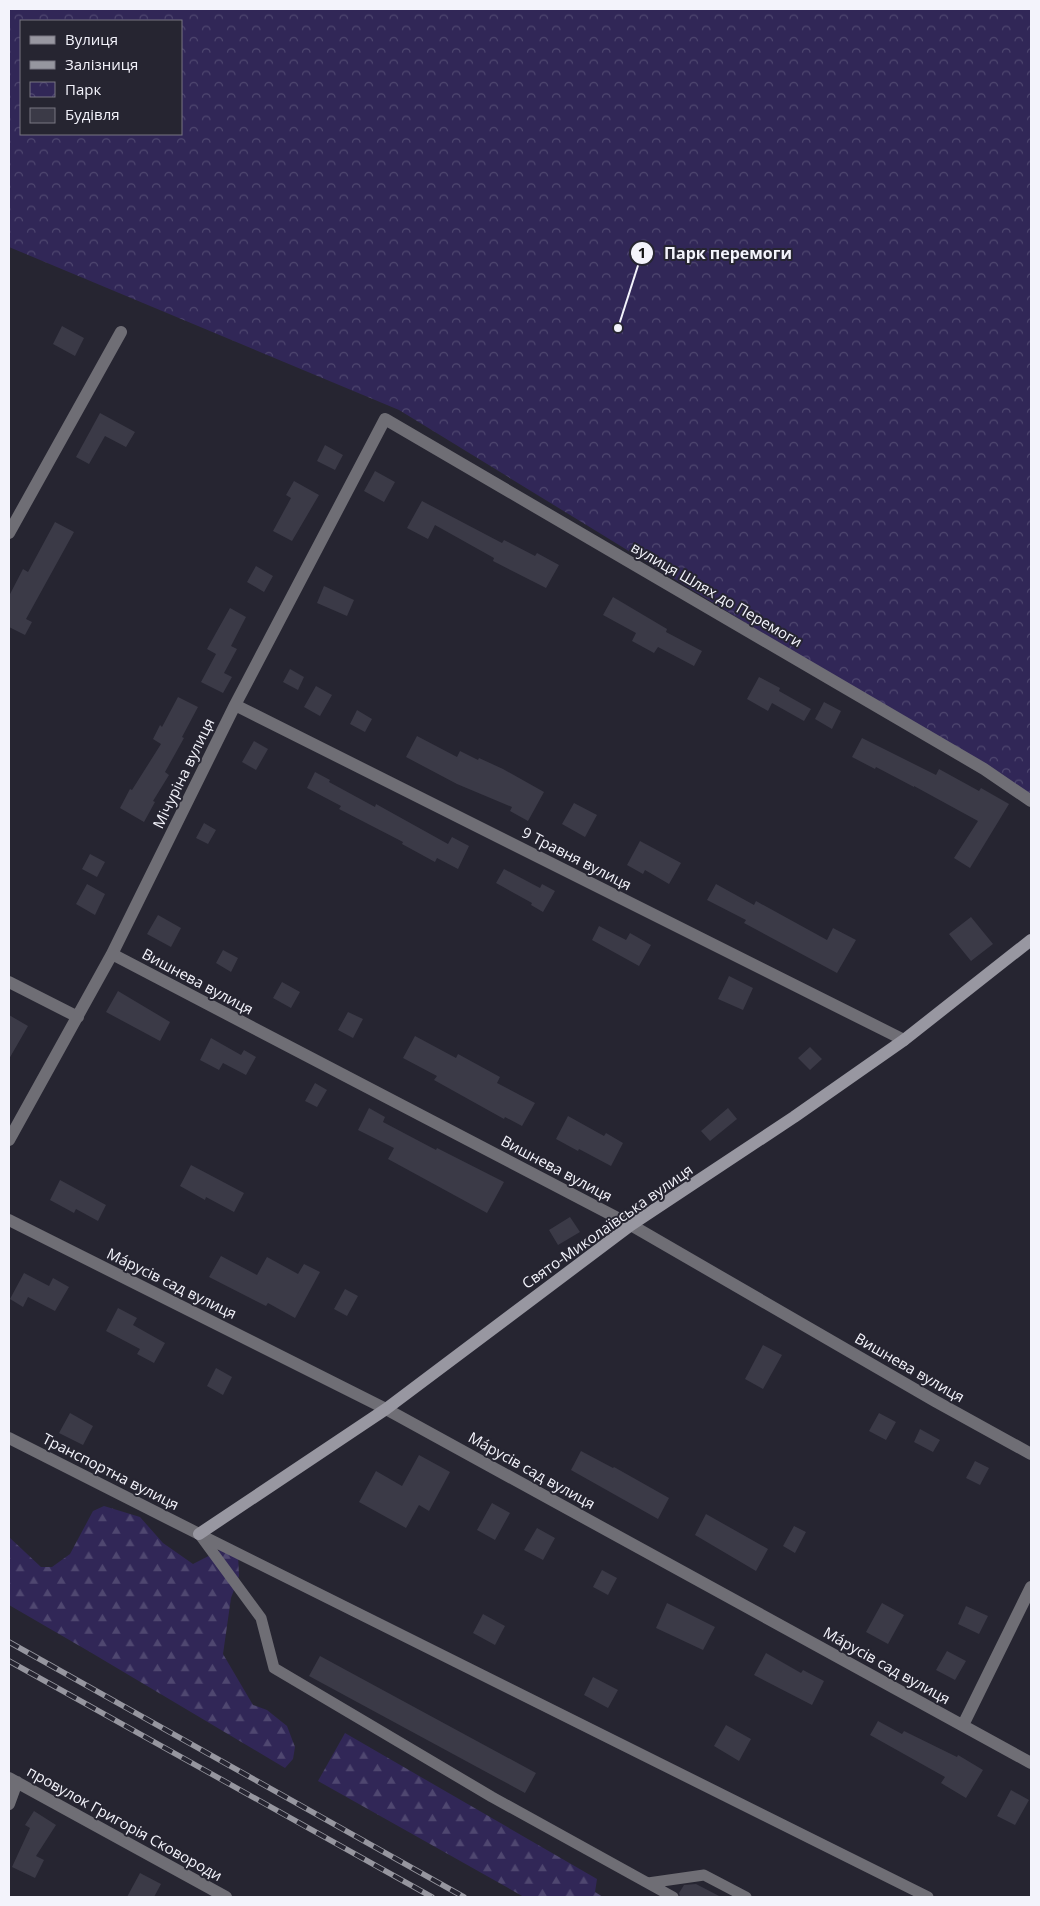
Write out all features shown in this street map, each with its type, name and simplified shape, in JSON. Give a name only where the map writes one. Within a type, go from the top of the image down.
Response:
[{"type":"street","points":[[9,534],[121,332]]},
{"type":"street","name":"Мічуріна вулиця","points":[[9,1140],[112,954],[235,705],[385,419]]},
{"type":"street","name":"вулиця Шлях до Перемоги","points":[[385,419],[984,769],[1031,801]]},
{"type":"street","name":"9 Травня вулиця","points":[[235,705],[904,1040]]},
{"type":"street","name":"Свято-Миколаївська вулиця","points":[[199,1534],[386,1408],[631,1225],[794,1117],[904,1040],[1031,940]]},
{"type":"street","name":"Вишнева вулиця","points":[[112,954],[631,1225],[1031,1454]]},
{"type":"street","points":[[9,982],[78,1017]]},
{"type":"street","name":"Мáрусів сад вулиця","points":[[9,1220],[386,1408],[1031,1763]]},
{"type":"street","name":"Транспортна вулиця","points":[[9,1438],[199,1534]]},
{"type":"street","points":[[963,1725],[1031,1588]]},
{"type":"street","points":[[9,1804],[13,1780]]},
{"type":"street","name":"провулок Григорія Сковороди","points":[[13,1780],[226,1897]]},
{"type":"lane","points":[[199,1534],[261,1618],[274,1668],[484,1792],[673,1897]]},
{"type":"lane","points":[[199,1534],[928,1897]]},
{"type":"lane","points":[[648,1883],[704,1874],[746,1897]]},
{"type":"green space","points":[[9,9],[1031,9],[1031,801],[984,769],[399,410],[9,247]]},
{"type":"green space","points":[[104,1506],[140,1517],[163,1543],[193,1564],[232,1544],[238,1553],[239,1576],[231,1598],[223,1654],[253,1705],[267,1710],[287,1726],[295,1747],[293,1759],[285,1768],[9,1605],[9,1537],[41,1567],[52,1567],[70,1554],[93,1511]]},
{"type":"green space","points":[[345,1733],[597,1879],[595,1892],[603,1897],[524,1897],[318,1781]]},
{"type":"building","points":[[62,326],[84,338],[75,356],[53,344]]},
{"type":"building","points":[[100,413],[135,432],[126,447],[105,436],[89,464],[76,457]]},
{"type":"building","points":[[325,445],[343,455],[335,470],[317,461]]},
{"type":"building","points":[[375,471],[395,482],[384,502],[364,491]]},
{"type":"building","points":[[294,481],[319,495],[292,541],[273,531],[291,498],[286,495]]},
{"type":"building","points":[[422,501],[502,543],[504,540],[535,556],[537,553],[559,565],[546,588],[493,561],[494,558],[435,525],[428,539],[407,528]]},
{"type":"building","points":[[55,522],[74,532],[26,619],[32,622],[25,635],[9,627],[9,596],[23,569],[28,572]]},
{"type":"building","points":[[256,566],[273,576],[264,592],[247,582]]},
{"type":"building","points":[[324,586],[354,600],[347,616],[317,603]]},
{"type":"building","points":[[613,597],[667,629],[666,632],[702,651],[694,666],[658,647],[654,653],[632,641],[636,633],[603,615]]},
{"type":"building","points":[[230,608],[246,617],[231,646],[237,649],[224,673],[232,677],[223,693],[201,682],[216,654],[207,649]]},
{"type":"building","points":[[290,669],[304,677],[298,690],[283,682]]},
{"type":"building","points":[[759,677],[780,688],[779,691],[811,709],[804,721],[772,703],[768,711],[747,699]]},
{"type":"building","points":[[316,686],[332,695],[320,716],[304,707]]},
{"type":"building","points":[[178,697],[198,707],[182,737],[184,738],[165,772],[169,775],[153,801],[155,802],[144,822],[120,808],[130,789],[132,790],[161,744],[153,739],[160,725],[162,727]]},
{"type":"building","points":[[824,702],[841,711],[832,729],[815,719]]},
{"type":"building","points":[[357,710],[372,719],[365,732],[350,724]]},
{"type":"building","points":[[417,736],[457,757],[460,751],[478,760],[479,758],[544,792],[528,821],[510,811],[512,807],[457,784],[406,757]]},
{"type":"building","points":[[862,738],[936,775],[939,769],[979,791],[981,788],[1009,804],[970,868],[954,858],[978,821],[914,786],[852,757]]},
{"type":"building","points":[[254,741],[268,749],[256,770],[242,762]]},
{"type":"building","points":[[315,772],[330,780],[329,782],[375,807],[376,804],[448,844],[452,837],[469,846],[458,869],[437,858],[435,862],[402,844],[403,842],[339,809],[341,806],[307,788]]},
{"type":"building","points":[[574,803],[597,815],[585,837],[562,824]]},
{"type":"building","points":[[204,823],[216,830],[208,844],[196,838]]},
{"type":"building","points":[[640,841],[681,863],[669,884],[645,870],[643,874],[627,865]]},
{"type":"building","points":[[90,854],[105,862],[97,877],[82,869]]},
{"type":"building","points":[[504,869],[540,888],[542,884],[555,891],[543,912],[531,905],[532,903],[496,883]]},
{"type":"building","points":[[87,884],[105,894],[95,915],[76,904]]},
{"type":"building","points":[[716,884],[754,905],[756,901],[827,940],[833,928],[856,940],[837,973],[744,923],[746,920],[707,900]]},
{"type":"building","points":[[158,915],[181,928],[171,947],[147,934]]},
{"type":"building","points":[[971,917],[993,944],[971,961],[949,934]]},
{"type":"building","points":[[599,926],[626,940],[630,933],[651,945],[639,966],[592,940]]},
{"type":"building","points":[[223,950],[238,958],[231,972],[216,963]]},
{"type":"building","points":[[729,976],[753,988],[743,1010],[718,999]]},
{"type":"building","points":[[282,982],[300,992],[291,1008],[273,998]]},
{"type":"building","points":[[118,991],[170,1022],[160,1041],[106,1012]]},
{"type":"building","points":[[348,1012],[363,1019],[353,1038],[338,1030]]},
{"type":"building","points":[[9,1015],[28,1026],[9,1059]]},
{"type":"building","points":[[415,1036],[456,1058],[458,1054],[500,1077],[497,1083],[535,1103],[522,1126],[505,1117],[504,1119],[434,1080],[437,1076],[403,1058]]},
{"type":"building","points":[[211,1038],[241,1055],[244,1050],[256,1057],[246,1075],[223,1063],[219,1070],[200,1060]]},
{"type":"building","points":[[810,1047],[822,1059],[810,1070],[798,1058]]},
{"type":"building","points":[[315,1083],[327,1090],[317,1107],[305,1101]]},
{"type":"building","points":[[369,1108],[385,1117],[383,1122],[436,1150],[437,1148],[504,1182],[487,1213],[388,1159],[394,1148],[358,1130]]},
{"type":"building","points":[[728,1108],[737,1119],[710,1141],[701,1131]]},
{"type":"building","points":[[568,1116],[604,1136],[606,1133],[623,1143],[611,1166],[556,1139]]},
{"type":"building","points":[[191,1165],[244,1193],[234,1212],[206,1197],[205,1200],[180,1186]]},
{"type":"building","points":[[60,1180],[106,1205],[98,1221],[76,1209],[74,1213],[50,1200]]},
{"type":"building","points":[[570,1217],[580,1232],[558,1245],[549,1230]]},
{"type":"building","points":[[221,1256],[257,1275],[267,1257],[298,1274],[304,1264],[320,1272],[295,1318],[268,1303],[266,1306],[209,1277]]},
{"type":"building","points":[[24,1273],[49,1286],[53,1278],[69,1287],[55,1311],[28,1297],[23,1307],[10,1299]]},
{"type":"building","points":[[345,1289],[358,1296],[347,1316],[334,1309]]},
{"type":"building","points":[[118,1308],[137,1318],[133,1325],[165,1343],[154,1363],[137,1354],[140,1349],[106,1331]]},
{"type":"building","points":[[763,1345],[782,1355],[763,1389],[745,1379]]},
{"type":"building","points":[[216,1368],[232,1377],[223,1395],[207,1386]]},
{"type":"building","points":[[70,1413],[93,1426],[83,1445],[59,1433]]},
{"type":"building","points":[[879,1413],[896,1422],[886,1440],[869,1431]]},
{"type":"building","points":[[920,1429],[940,1440],[933,1452],[914,1442]]},
{"type":"building","points":[[581,1451],[669,1498],[658,1519],[571,1470]]},
{"type":"building","points":[[419,1455],[450,1472],[429,1511],[419,1505],[406,1528],[359,1502],[376,1471],[402,1486]]},
{"type":"building","points":[[975,1461],[989,1468],[980,1485],[966,1478]]},
{"type":"building","points":[[492,1503],[510,1513],[495,1540],[477,1530]]},
{"type":"building","points":[[706,1514],[768,1549],[756,1571],[695,1535]]},
{"type":"building","points":[[794,1526],[806,1532],[795,1553],[783,1546]]},
{"type":"building","points":[[537,1528],[555,1538],[543,1560],[524,1550]]},
{"type":"building","points":[[602,1570],[617,1578],[608,1595],[593,1587]]},
{"type":"building","points":[[667,1603],[715,1627],[703,1650],[656,1628]]},
{"type":"building","points":[[882,1603],[904,1615],[888,1644],[866,1632]]},
{"type":"building","points":[[966,1606],[988,1616],[979,1634],[958,1624]]},
{"type":"building","points":[[483,1614],[505,1626],[495,1645],[473,1633]]},
{"type":"building","points":[[947,1651],[966,1661],[955,1680],[936,1670]]},
{"type":"building","points":[[766,1653],[801,1673],[803,1670],[824,1681],[812,1705],[754,1675]]},
{"type":"building","points":[[320,1656],[536,1773],[525,1793],[309,1676]]},
{"type":"building","points":[[593,1677],[618,1690],[608,1708],[584,1695]]},
{"type":"building","points":[[878,1721],[902,1734],[904,1731],[957,1757],[958,1755],[983,1770],[966,1798],[941,1783],[945,1777],[870,1735]]},
{"type":"building","points":[[726,1725],[751,1739],[739,1761],[714,1746]]},
{"type":"building","points":[[1011,1790],[1029,1800],[1015,1825],[997,1816]]},
{"type":"building","points":[[34,1811],[56,1825],[36,1856],[44,1860],[35,1878],[12,1867],[30,1828],[25,1825]]},
{"type":"building","points":[[140,1873],[161,1884],[154,1897],[127,1897]]},
{"type":"building","points":[[696,1884],[721,1897],[680,1897],[679,1893],[684,1885]]},
{"type":"railway","points":[[9,1642],[464,1897]]},
{"type":"railway","points":[[9,1661],[432,1897]]},
{"type":"place","name":"Парк перемоги","points":[[618,328]]}]
